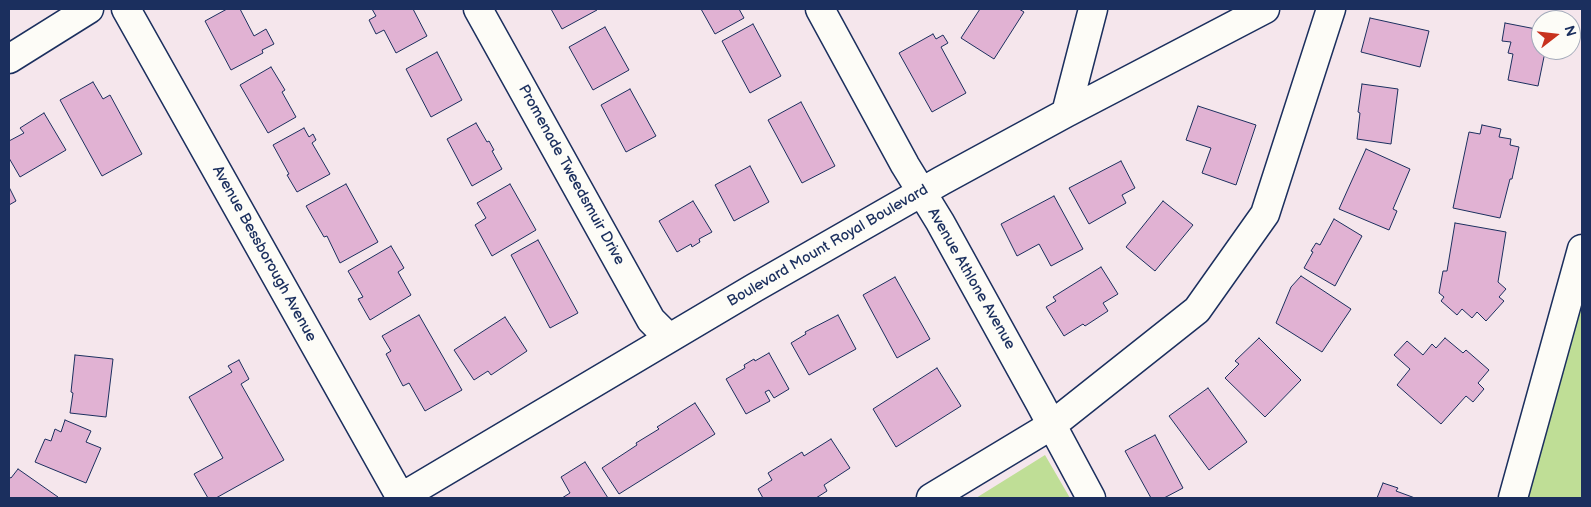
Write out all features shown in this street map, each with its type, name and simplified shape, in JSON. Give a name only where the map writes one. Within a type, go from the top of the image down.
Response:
[{"type":"street","points":[[9,59],[89,9]]},
{"type":"street","name":"Avenue Bessborough Avenue","points":[[126,9],[401,498]]},
{"type":"street","name":"Promenade Tweedsmuir Drive","points":[[478,9],[651,320],[669,338]]},
{"type":"street","name":"Avenue Athlone Avenue","points":[[820,9],[905,166],[945,230],[1091,498]]},
{"type":"street","points":[[1066,113],[1093,9]]},
{"type":"street","name":"Boulevard Mount Royal Boulevard","points":[[401,498],[669,338],[922,192],[1066,113],[1265,9]]},
{"type":"street","points":[[931,498],[1052,425],[1197,310],[1265,214],[1331,9]]},
{"type":"street","points":[[1513,498],[1582,249]]},
{"type":"green space","points":[[1582,249],[1582,498],[1512,498]]},
{"type":"green space","points":[[1045,455],[1070,498],[976,498],[1029,465]]},
{"type":"building","points":[[227,9],[240,9],[254,36],[266,29],[274,44],[262,50],[263,53],[231,70],[205,21]]},
{"type":"building","points":[[372,9],[413,9],[427,36],[396,53],[384,30],[376,34],[369,20],[376,16]]},
{"type":"building","points":[[551,9],[597,9],[597,10],[562,29]]},
{"type":"building","points":[[701,9],[739,9],[744,18],[715,34]]},
{"type":"building","points":[[980,9],[1019,9],[1024,12],[994,59],[961,38]]},
{"type":"building","points":[[1370,18],[1429,31],[1420,67],[1361,52]]},
{"type":"building","points":[[1505,23],[1531,28],[1531,60],[1543,60],[1538,86],[1508,80],[1513,54],[1508,53],[1511,42],[1502,41]]},
{"type":"building","points":[[753,24],[781,76],[750,93],[722,41]]},
{"type":"building","points":[[605,27],[629,70],[593,90],[569,47]]},
{"type":"building","points":[[933,34],[936,39],[943,35],[948,43],[941,47],[966,93],[932,112],[899,53]]},
{"type":"building","points":[[437,52],[462,100],[431,117],[406,69]]},
{"type":"building","points":[[271,67],[285,90],[282,92],[296,117],[268,133],[240,85]]},
{"type":"building","points":[[93,82],[103,99],[110,95],[142,154],[102,176],[60,100]]},
{"type":"building","points":[[1362,84],[1398,89],[1391,144],[1357,139]]},
{"type":"building","points":[[630,89],[656,136],[626,152],[601,105]]},
{"type":"building","points":[[801,102],[835,166],[802,183],[768,120]]},
{"type":"building","points":[[1198,106],[1256,125],[1236,185],[1202,173],[1211,148],[1186,140]]},
{"type":"building","points":[[44,113],[66,150],[20,177],[9,158],[9,141],[24,133],[20,128]]},
{"type":"building","points":[[476,123],[487,142],[489,141],[502,169],[472,186],[447,139]]},
{"type":"building","points":[[1482,125],[1501,129],[1499,137],[1511,139],[1510,145],[1519,147],[1512,179],[1510,179],[1500,218],[1453,208],[1469,132],[1480,134]]},
{"type":"building","points":[[304,128],[309,137],[313,134],[316,140],[312,143],[330,174],[297,192],[273,145]]},
{"type":"building","points":[[1366,149],[1410,169],[1393,209],[1397,211],[1389,230],[1339,209]]},
{"type":"building","points":[[1121,161],[1135,188],[1122,195],[1126,203],[1089,224],[1069,188]]},
{"type":"building","points":[[750,166],[769,202],[734,221],[715,185]]},
{"type":"building","points":[[346,184],[378,242],[340,263],[327,236],[324,237],[306,206]]},
{"type":"building","points":[[510,184],[536,230],[492,256],[475,225],[486,218],[477,203]]},
{"type":"building","points":[[9,187],[16,201],[9,205]]},
{"type":"building","points":[[1054,196],[1083,249],[1051,266],[1039,244],[1017,256],[1001,224]]},
{"type":"building","points":[[693,201],[712,232],[699,239],[700,242],[692,247],[691,244],[677,252],[659,221]]},
{"type":"building","points":[[1163,201],[1193,225],[1155,271],[1126,247]]},
{"type":"building","points":[[1334,219],[1362,236],[1335,286],[1304,268],[1313,252],[1311,251],[1316,243],[1320,245]]},
{"type":"building","points":[[1455,223],[1506,232],[1498,282],[1506,289],[1499,297],[1504,301],[1486,321],[1477,312],[1472,318],[1462,309],[1457,315],[1441,301],[1444,297],[1439,293],[1443,271],[1447,271]]},
{"type":"building","points":[[538,240],[578,313],[550,328],[511,255]]},
{"type":"building","points":[[391,246],[404,268],[398,272],[411,295],[370,320],[358,299],[363,297],[348,271]]},
{"type":"building","points":[[1101,267],[1118,294],[1103,303],[1108,311],[1085,326],[1083,324],[1064,336],[1046,307],[1056,301],[1053,297]]},
{"type":"building","points":[[1301,276],[1351,309],[1322,352],[1276,323],[1291,287]]},
{"type":"building","points":[[895,277],[930,339],[897,358],[863,295]]},
{"type":"building","points":[[419,315],[462,390],[425,411],[409,383],[403,386],[386,354],[391,351],[382,336]]},
{"type":"building","points":[[838,315],[856,349],[809,375],[791,343],[806,334],[805,332]]},
{"type":"building","points":[[505,317],[527,351],[491,375],[488,371],[474,380],[454,350]]},
{"type":"building","points":[[1259,338],[1301,380],[1265,417],[1225,378],[1239,364],[1235,361]]},
{"type":"building","points":[[1445,338],[1463,353],[1466,350],[1489,370],[1478,383],[1484,389],[1473,402],[1466,396],[1441,424],[1397,385],[1410,369],[1394,355],[1407,341],[1423,355],[1432,344],[1436,348]]},
{"type":"building","points":[[769,353],[789,389],[774,398],[769,390],[765,392],[770,401],[746,414],[726,379],[745,368],[744,365]]},
{"type":"building","points":[[75,355],[113,359],[106,417],[70,413]]},
{"type":"building","points":[[239,360],[249,379],[241,384],[284,460],[216,498],[208,498],[194,474],[223,458],[189,397],[232,372],[228,366]]},
{"type":"building","points":[[937,368],[961,406],[896,447],[873,409]]},
{"type":"building","points":[[1208,388],[1247,442],[1209,470],[1169,416]]},
{"type":"building","points":[[695,403],[715,434],[619,494],[602,468],[659,429],[657,427]]},
{"type":"building","points":[[65,420],[91,431],[86,442],[101,448],[86,483],[35,462],[45,439],[51,441],[55,429],[61,432]]},
{"type":"building","points":[[1155,435],[1183,488],[1164,498],[1151,498],[1125,451]]},
{"type":"building","points":[[831,439],[850,468],[824,485],[827,491],[816,498],[763,498],[758,489],[772,480],[768,473],[802,452],[804,456]]},
{"type":"building","points":[[585,462],[608,498],[562,498],[570,493],[561,477]]},
{"type":"building","points":[[18,469],[58,497],[9,498],[9,477],[11,478]]},
{"type":"building","points":[[1383,483],[1398,488],[1396,491],[1415,498],[1377,498]]}]
